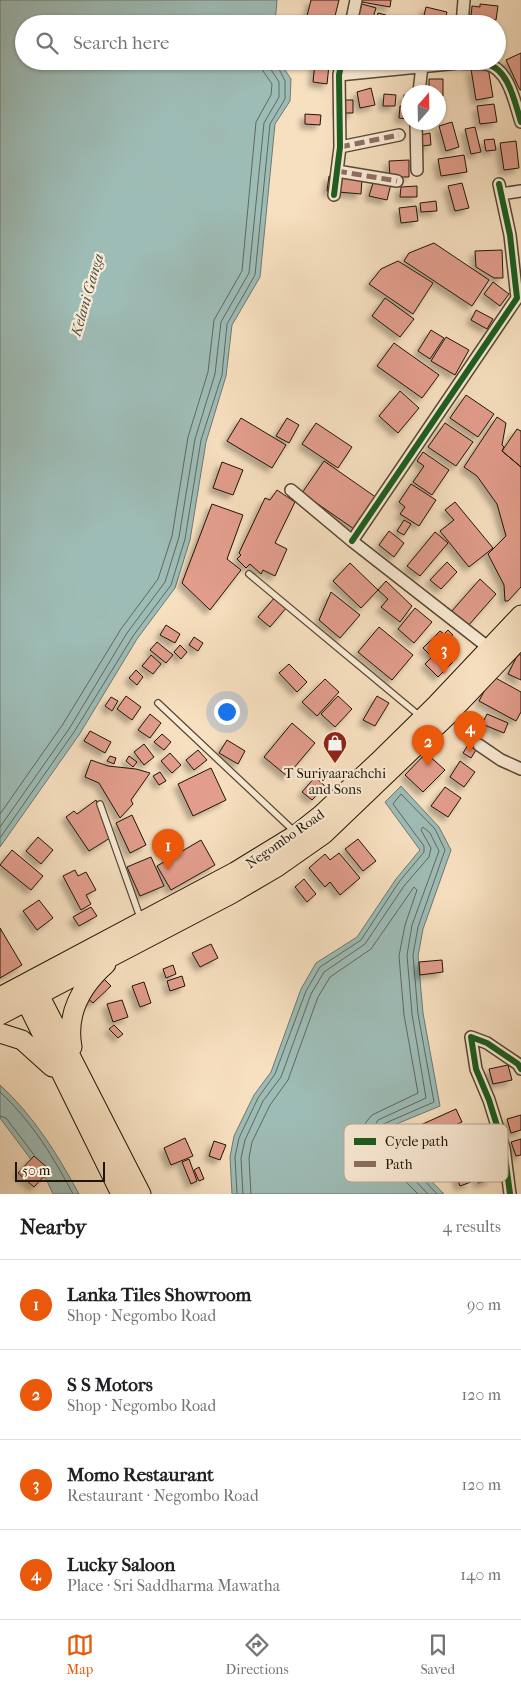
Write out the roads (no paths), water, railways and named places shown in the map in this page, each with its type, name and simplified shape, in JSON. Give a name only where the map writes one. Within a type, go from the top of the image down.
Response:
[{"type":"highway","name":"Negombo Road","points":[[0,1016],[29,990],[141,920],[235,872],[296,834],[346,793],[422,718],[521,615]]},
{"type":"highway","name":"Negombo Road","points":[[0,997],[29,990],[133,944],[231,894],[277,867],[324,834],[447,716],[521,638]]},
{"type":"highway","points":[[76,1063],[70,1028],[74,1008],[91,980],[112,959],[133,944]]},
{"type":"highway","points":[[29,990],[76,1063],[141,1194]]},
{"type":"highway","points":[[29,990],[63,1078],[121,1194]]},
{"type":"highway","points":[[0,1033],[12,1035],[32,1046],[63,1078]]},
{"type":"street","points":[[353,15],[356,0]]},
{"type":"street","points":[[463,15],[464,0]]},
{"type":"street","points":[[334,195],[340,147],[340,70]]},
{"type":"street","points":[[339,74],[380,70]]},
{"type":"street","points":[[420,85],[422,70]]},
{"type":"street","points":[[499,70],[506,79],[521,122]]},
{"type":"street","points":[[416,130],[417,170]]},
{"type":"street","points":[[340,147],[399,135]]},
{"type":"street","points":[[337,171],[397,181]]},
{"type":"street","points":[[352,541],[517,298],[510,235],[500,189],[521,191]]},
{"type":"street","points":[[291,490],[352,541],[490,648]]},
{"type":"street","points":[[479,745],[501,760],[521,769]]},
{"type":"street","points":[[497,1124],[490,1100],[476,1069],[471,1037],[487,1043],[518,1064],[521,1069]]},
{"type":"street","points":[[508,1179],[510,1194]]},
{"type":"lane","points":[[249,574],[422,718]]},
{"type":"lane","points":[[158,703],[296,834]]},
{"type":"lane","points":[[100,804],[141,920]]},
{"type":"water","name":"Kelani Ganga","points":[[0,0],[277,0],[276,15],[15,15],[15,70],[285,70],[291,79],[290,101],[275,124],[260,277],[232,325],[226,376],[206,442],[190,540],[175,588],[137,639],[79,735],[0,847]]},
{"type":"water","points":[[401,786],[439,827],[451,850],[423,929],[418,956],[423,1013],[440,1106],[396,1124],[344,1124],[344,1182],[432,1182],[444,1194],[232,1194],[230,1157],[234,1136],[254,1095],[271,1072],[301,989],[316,963],[357,937],[396,879],[420,850],[385,802]]},
{"type":"water","points":[[0,1085],[34,1122],[79,1194],[53,1194],[47,1181],[0,1118]]},
{"type":"place","name":"Momo Restaurant","points":[[444,674]]},
{"type":"place","name":"Lucky Saloon","points":[[470,752]]},
{"type":"place","name":"T Suriyaarachchi and Sons","points":[[335,764]]},
{"type":"place","name":"S S Motors","points":[[428,766]]},
{"type":"place","name":"Lanka Tiles Showroom","points":[[168,870]]}]
